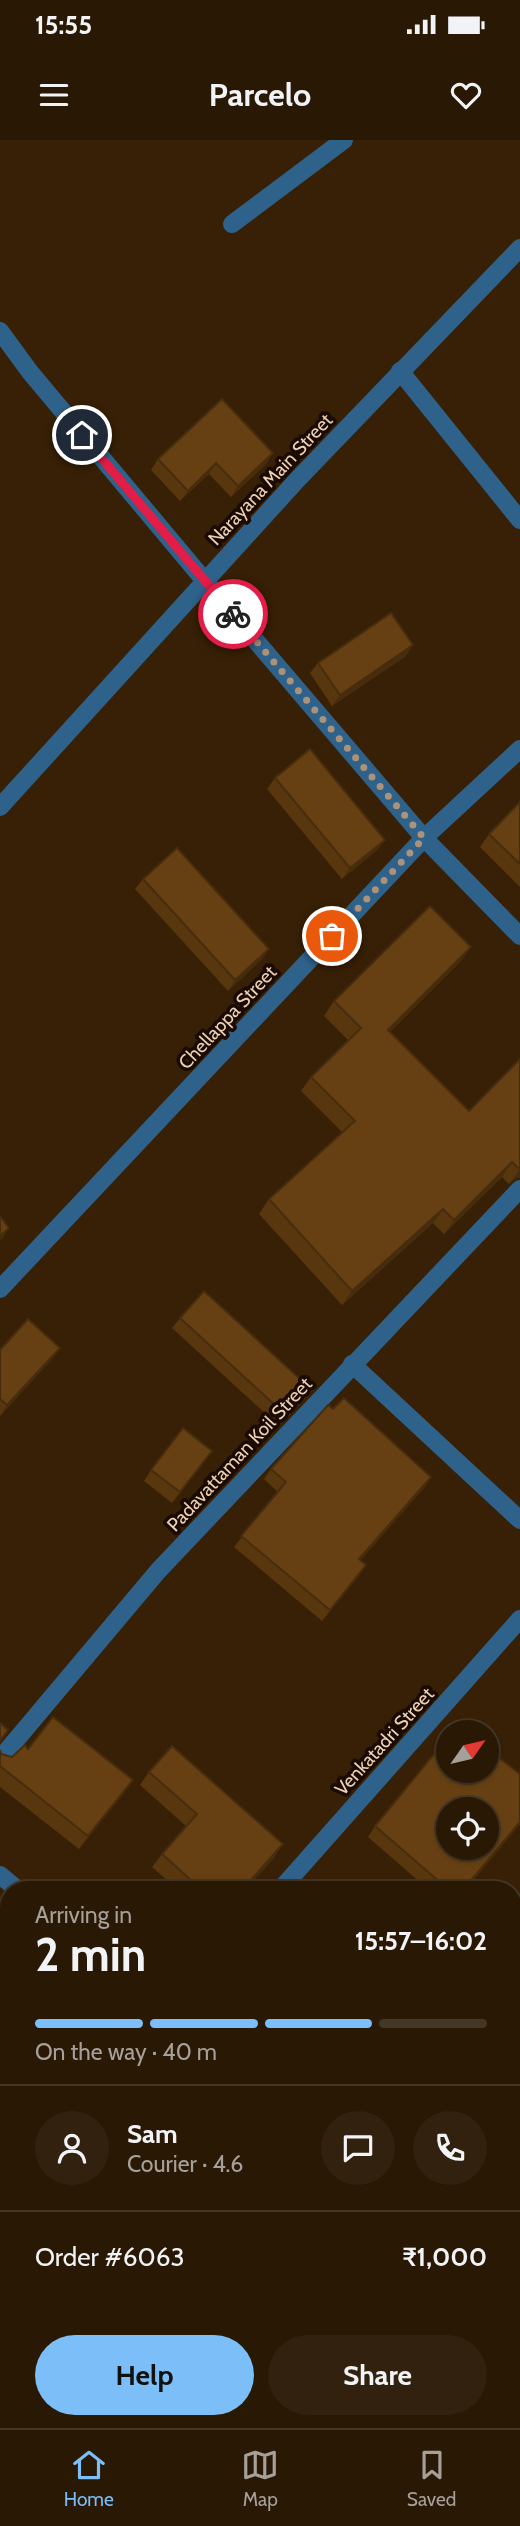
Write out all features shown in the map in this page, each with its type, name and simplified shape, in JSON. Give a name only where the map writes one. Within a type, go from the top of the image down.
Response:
[{"type":"street","points":[[232,224],[344,140]]},
{"type":"street","name":"Narayana Main Street","points":[[0,807],[204,580],[400,371],[520,248]]},
{"type":"street","points":[[0,331],[30,372],[424,838],[520,936]]},
{"type":"street","points":[[400,371],[520,520]]},
{"type":"street","name":"Chellappa Street","points":[[0,1289],[424,838],[520,749]]},
{"type":"street","name":"Padavattaman Koil Street","points":[[0,1759],[158,1571],[520,1189]]},
{"type":"street","points":[[352,1364],[520,1520]]},
{"type":"street","name":"Venkatadri Street","points":[[288,1881],[520,1619]]},
{"type":"building","points":[[222,399],[273,453],[238,486],[216,463],[188,491],[158,459]]},
{"type":"building","points":[[391,613],[413,645],[340,695],[318,663]]},
{"type":"building","points":[[310,749],[385,840],[350,868],[275,778]]},
{"type":"building","points":[[520,802],[520,864],[489,834]]},
{"type":"building","points":[[177,848],[269,949],[235,980],[143,879]]},
{"type":"building","points":[[430,906],[471,947],[388,1030],[469,1111],[520,1059],[520,1169],[512,1162],[454,1220],[443,1209],[352,1291],[269,1199],[355,1121],[311,1077],[361,1028],[334,1001]]},
{"type":"building","points":[[0,1216],[9,1228],[0,1236]]},
{"type":"building","points":[[204,1291],[312,1390],[287,1416],[180,1318]]},
{"type":"building","points":[[28,1319],[60,1348],[7,1405],[0,1399],[0,1350]]},
{"type":"building","points":[[344,1398],[431,1477],[359,1559],[366,1565],[330,1610],[241,1536],[286,1482],[271,1469],[328,1405],[333,1409]]},
{"type":"building","points":[[183,1428],[212,1451],[180,1492],[151,1470]]},
{"type":"building","points":[[53,1717],[133,1780],[88,1836],[0,1766],[0,1750],[1,1754],[12,1757],[25,1745],[28,1749]]},
{"type":"building","points":[[0,1723],[8,1730],[0,1741]]},
{"type":"building","points":[[172,1746],[283,1844],[250,1881],[192,1881],[162,1854],[197,1814],[149,1772]]},
{"type":"building","points":[[436,1752],[436,1783],[499,1783],[499,1758],[520,1774],[520,1822],[499,1847],[499,1797],[436,1797],[436,1860],[488,1860],[471,1881],[439,1881],[375,1826]]},
{"type":"way so far","points":[[233,614],[424,838],[332,936]]},
{"type":"route","points":[[82,435],[233,614]]}]
